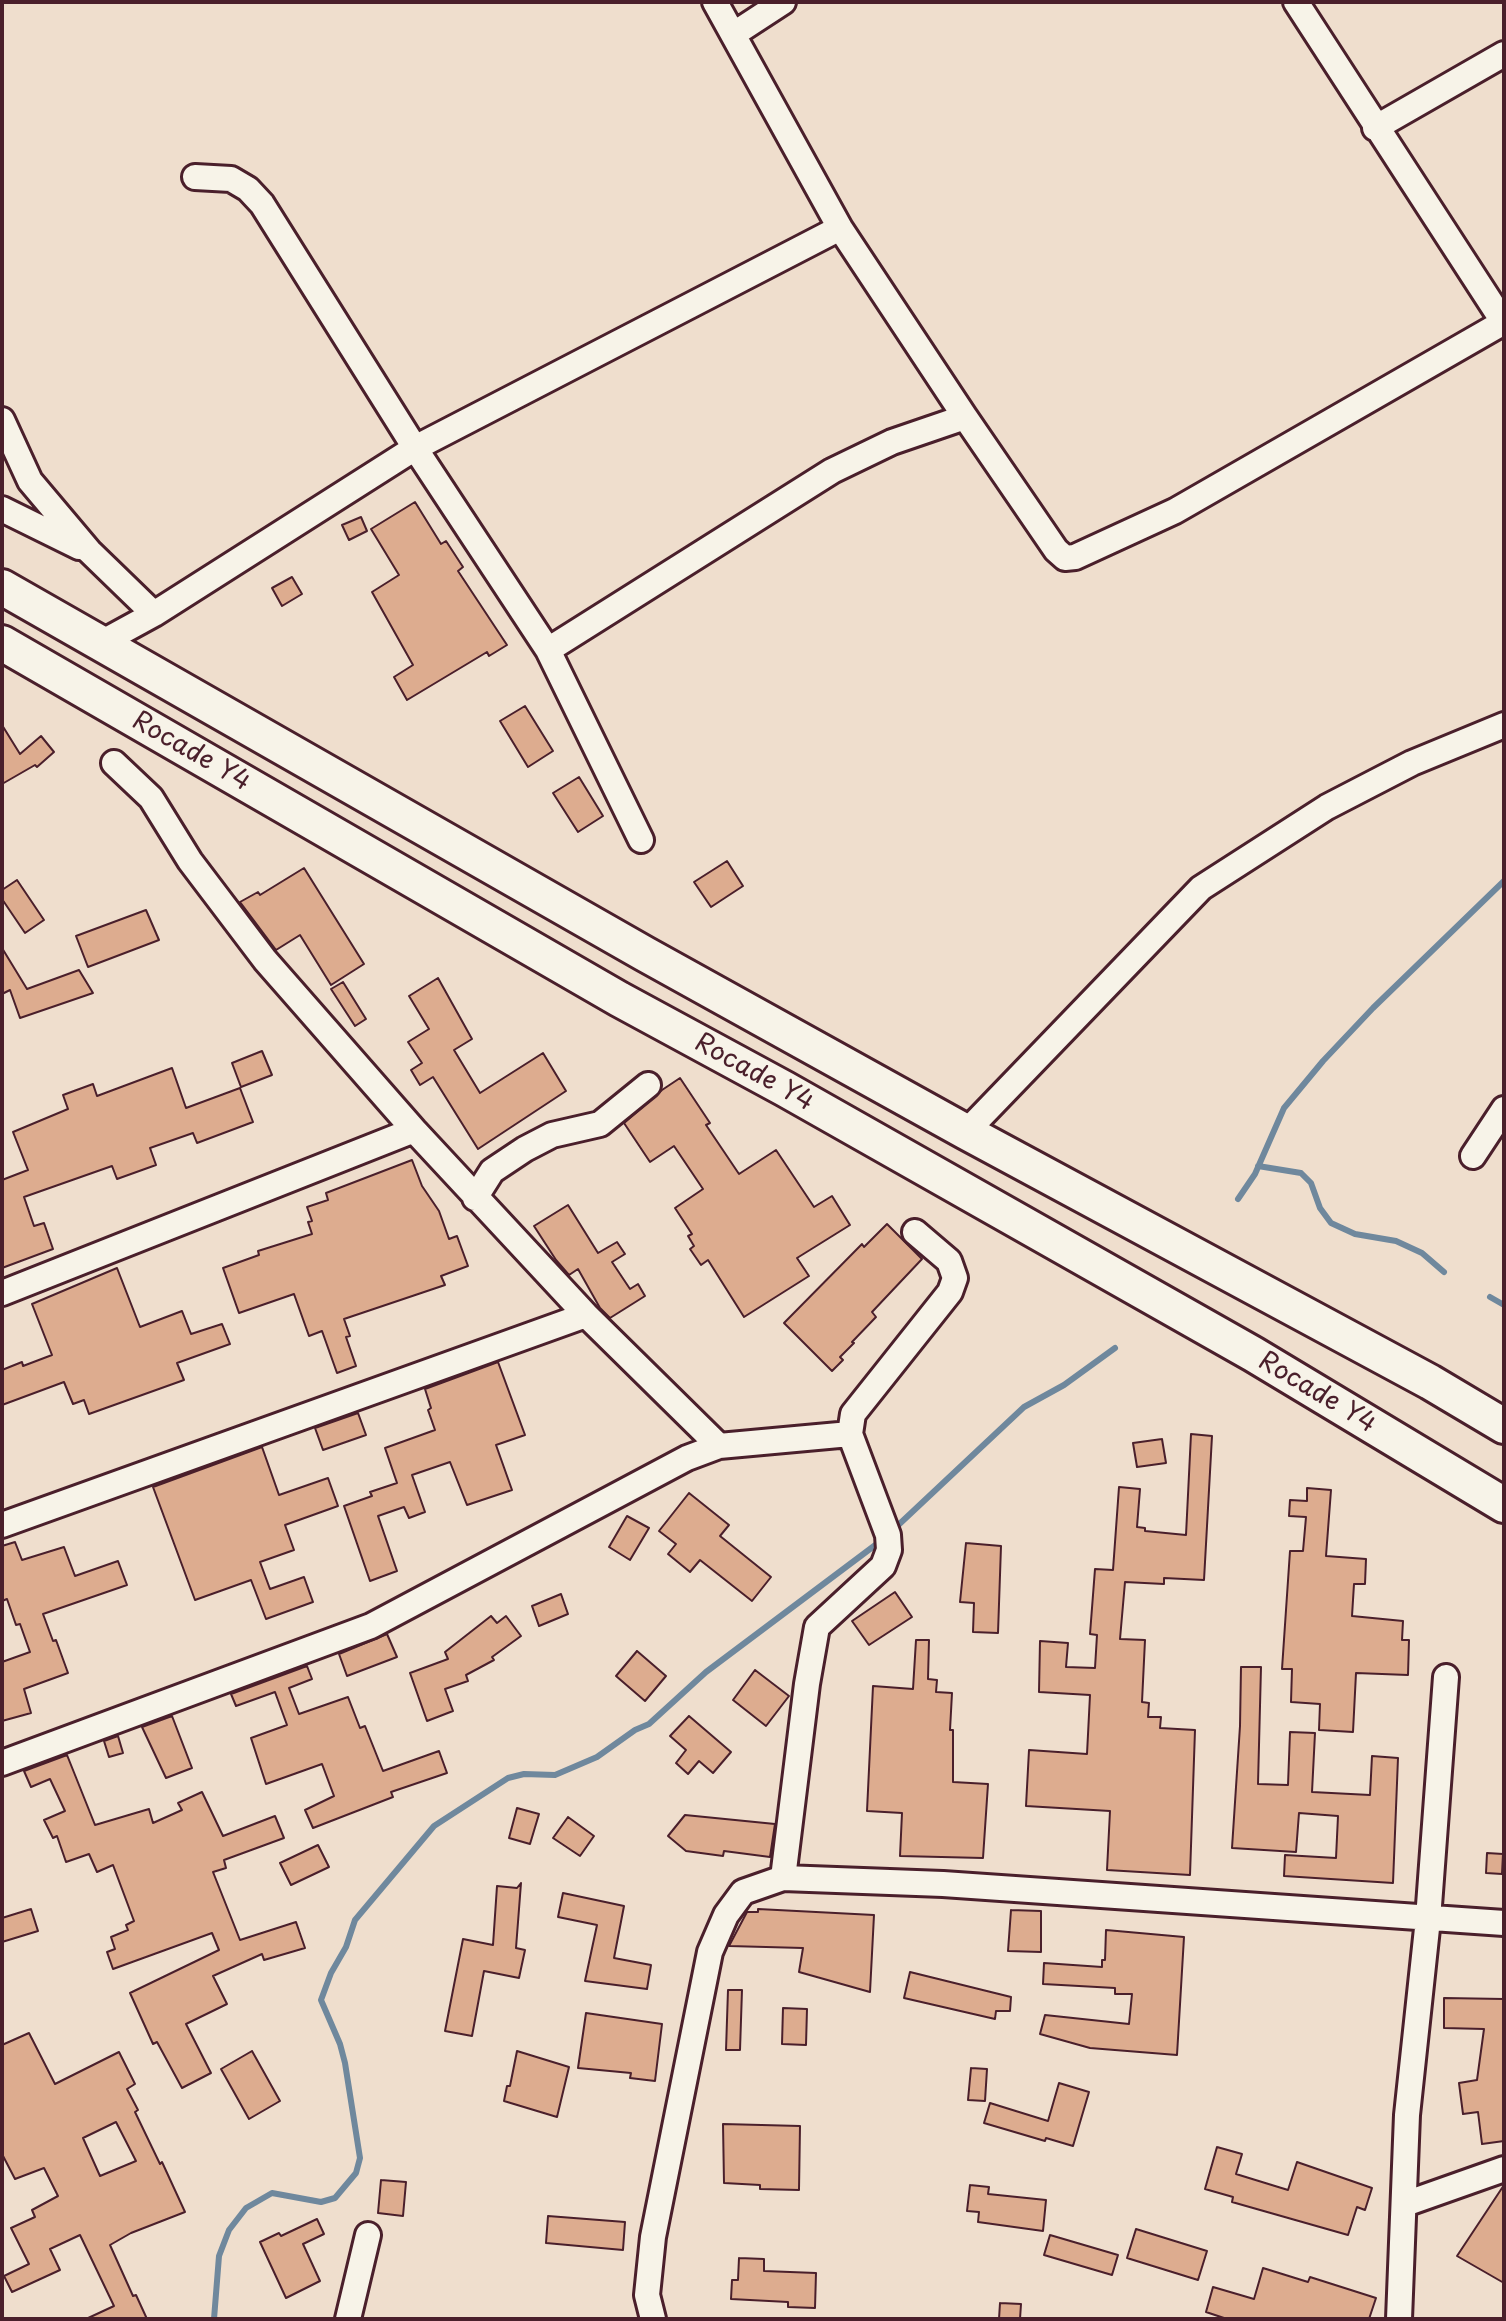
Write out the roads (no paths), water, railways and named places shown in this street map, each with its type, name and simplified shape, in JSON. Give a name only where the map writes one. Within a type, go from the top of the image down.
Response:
[{"type":"highway","name":"Rocade Y4","points":[[2,587],[645,954],[966,1132],[1430,1382],[1504,1426]]},
{"type":"highway","name":"Rocade Y4","points":[[2,643],[619,999],[785,1089],[1253,1354],[1504,1505]]},
{"type":"highway","points":[[1430,1382],[1504,1412]]},
{"type":"highway","points":[[1422,1457],[1504,1515]]},
{"type":"street","points":[[715,2],[840,228],[965,417],[1056,550],[1065,558],[1075,557],[1175,511],[1504,322],[1375,128],[1296,2]]},
{"type":"street","points":[[734,34],[783,2]]},
{"type":"street","points":[[1375,128],[1504,54]]},
{"type":"street","points":[[195,177],[231,179],[248,189],[262,204],[415,448],[548,650],[641,840]]},
{"type":"street","points":[[101,643],[154,614],[415,448],[840,228]]},
{"type":"street","points":[[548,650],[832,471],[892,442],[965,417]]},
{"type":"street","points":[[2,420],[30,481],[89,551],[154,614]]},
{"type":"street","points":[[2,509],[89,551]]},
{"type":"street","points":[[966,1132],[1201,888],[1327,807],[1412,763],[1504,725]]},
{"type":"street","points":[[114,763],[151,798],[190,861],[265,960],[414,1130],[586,1315],[719,1446]]},
{"type":"street","points":[[475,1198],[492,1171],[525,1149],[552,1135],[600,1124],[648,1085]]},
{"type":"street","points":[[1473,1156],[1504,1109]]},
{"type":"street","points":[[2,1293],[414,1130]]},
{"type":"street","points":[[783,1878],[817,1627],[883,1566],[889,1550],[888,1535],[850,1434],[853,1414],[950,1292],[955,1278],[949,1261],[915,1232]]},
{"type":"street","points":[[2,1525],[586,1315]]},
{"type":"street","points":[[2,1763],[371,1626],[687,1458],[719,1446],[850,1434]]},
{"type":"street","points":[[1399,2319],[1407,2115],[1428,1919],[1446,1677]]},
{"type":"street","points":[[653,2319],[647,2295],[653,2237],[710,1952],[726,1915],[743,1892],[783,1878],[943,1884],[1324,1908],[1504,1923]]},
{"type":"street","points":[[1405,2204],[1504,2169]]},
{"type":"street","points":[[348,2319],[368,2235]]},
{"type":"waterway","points":[[1238,1199],[1255,1174],[1284,1108],[1323,1061],[1504,881]]},
{"type":"waterway","points":[[1258,1166],[1301,1173],[1311,1183],[1320,1208],[1331,1223],[1355,1234],[1396,1241],[1422,1253],[1444,1272]]},
{"type":"waterway","points":[[1490,1297],[1504,1305]]},
{"type":"waterway","points":[[893,1530],[1024,1407],[1064,1385],[1115,1348]]},
{"type":"waterway","points":[[214,2319],[219,2256],[229,2230],[246,2208],[272,2193],[321,2202],[335,2198],[356,2173],[360,2158],[345,2063],[321,2000],[355,1920],[434,1826],[508,1778],[524,1774],[555,1775],[597,1757],[635,1730],[649,1724],[706,1672],[882,1540]]}]
